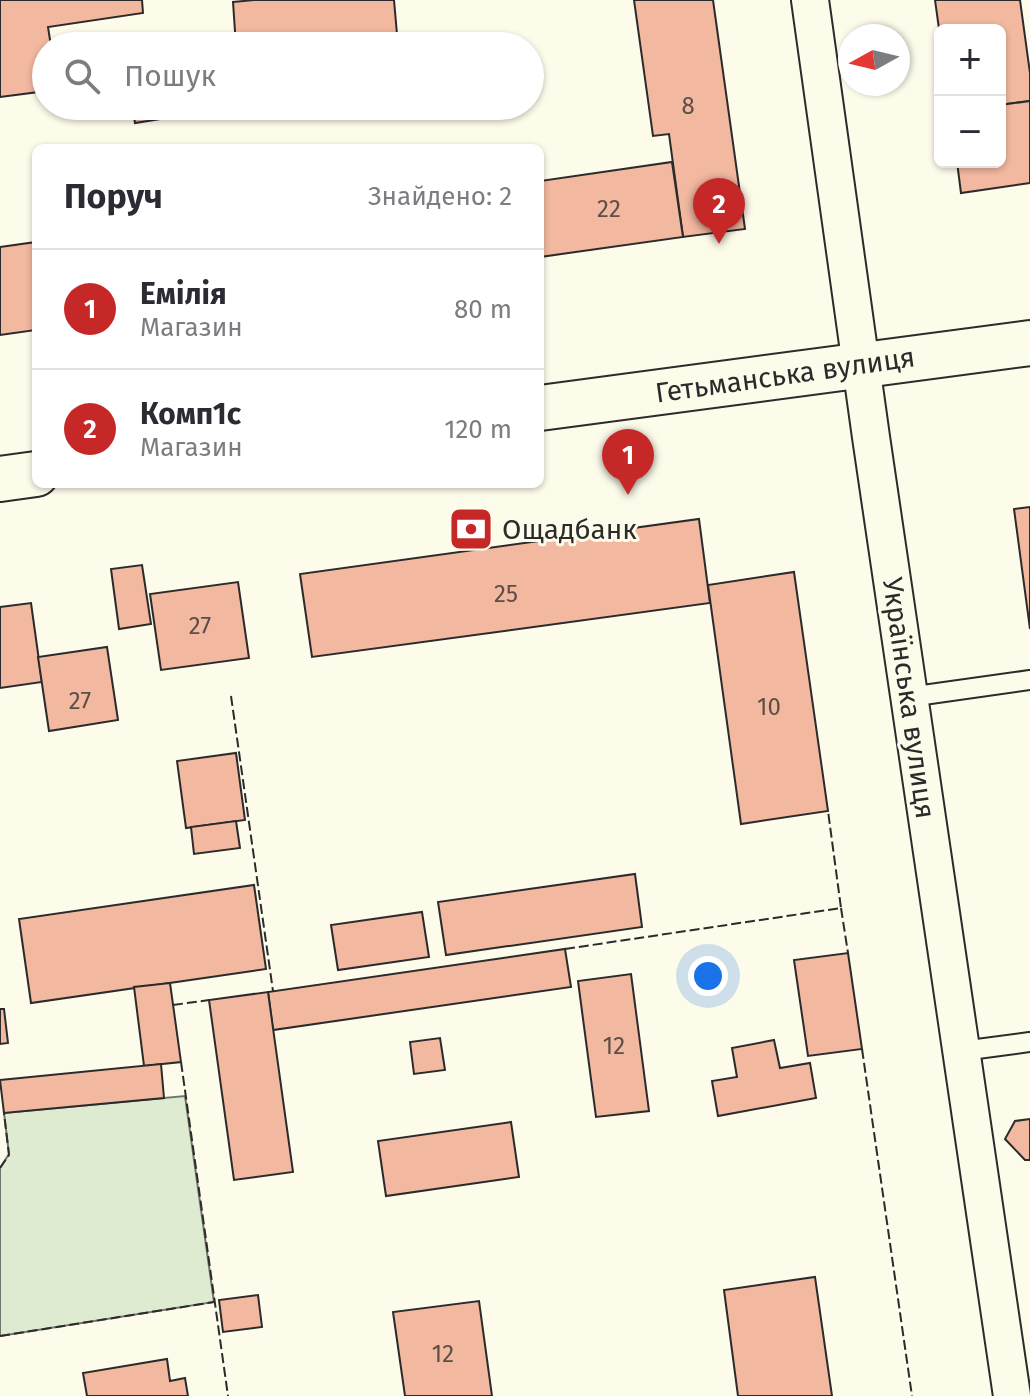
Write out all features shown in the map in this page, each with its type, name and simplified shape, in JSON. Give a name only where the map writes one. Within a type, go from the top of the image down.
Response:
[{"type":"highway","name":"Гетьманська вулиця","points":[[544,407],[1030,343]]},
{"type":"highway","points":[[0,479],[32,475]]},
{"type":"street","name":"Українська вулиця","points":[[810,0],[1012,1396]]},
{"type":"lane","points":[[909,697],[1030,680]]},
{"type":"lane","points":[[962,1051],[1030,1042]]},
{"type":"green space","points":[[185,1096],[214,1302],[0,1336],[0,1168],[9,1154],[4,1113]]},
{"type":"building","points":[[0,0],[142,0],[143,13],[48,27],[49,32],[32,32],[32,93],[0,97]]},
{"type":"building","points":[[394,0],[397,32],[235,32],[233,2]]},
{"type":"building","points":[[634,0],[713,0],[745,229],[683,237],[669,134],[653,136]]},
{"type":"building","points":[[935,0],[1020,0],[1030,73],[1030,101],[1006,104],[1006,24],[938,24]]},
{"type":"building","points":[[1030,101],[1030,183],[961,193],[958,168],[1006,168],[1006,104]]},
{"type":"building","points":[[672,162],[683,237],[544,256],[544,180]]},
{"type":"building","points":[[32,243],[32,331],[0,335],[0,247]]},
{"type":"building","points":[[1030,507],[1030,629],[1014,509]]},
{"type":"building","points":[[699,519],[710,603],[312,657],[300,574]]},
{"type":"building","points":[[142,565],[151,624],[119,629],[111,569]]},
{"type":"building","points":[[794,572],[828,811],[741,824],[708,585]]},
{"type":"building","points":[[238,582],[249,658],[161,670],[150,594]]},
{"type":"building","points":[[31,603],[42,682],[0,688],[0,607]]},
{"type":"building","points":[[107,647],[118,720],[49,731],[38,657]]},
{"type":"building","points":[[236,753],[245,820],[186,828],[177,761]]},
{"type":"building","points":[[236,821],[240,848],[194,854],[191,827]]},
{"type":"building","points":[[635,874],[642,927],[446,955],[438,902]]},
{"type":"building","points":[[254,885],[266,969],[31,1003],[19,919]]},
{"type":"building","points":[[422,912],[429,957],[338,970],[331,925]]},
{"type":"building","points":[[565,949],[571,987],[273,1030],[268,992]]},
{"type":"building","points":[[848,953],[862,1049],[808,1056],[794,960]]},
{"type":"building","points":[[631,974],[649,1111],[596,1117],[578,981]]},
{"type":"building","points":[[170,983],[181,1062],[144,1066],[134,987]]},
{"type":"building","points":[[268,992],[293,1172],[234,1180],[209,1000]]},
{"type":"building","points":[[0,1009],[4,1009],[8,1043],[0,1044]]},
{"type":"building","points":[[440,1038],[445,1070],[414,1074],[410,1042]]},
{"type":"building","points":[[774,1040],[780,1068],[810,1063],[816,1098],[718,1116],[712,1081],[737,1077],[732,1048]]},
{"type":"building","points":[[161,1064],[164,1098],[4,1113],[0,1080]]},
{"type":"building","points":[[1030,1119],[1030,1160],[1025,1160],[1005,1139],[1015,1121]]},
{"type":"building","points":[[511,1122],[519,1177],[386,1196],[378,1141]]},
{"type":"building","points":[[815,1277],[832,1396],[738,1396],[724,1290]]},
{"type":"building","points":[[258,1295],[262,1327],[223,1332],[219,1300]]},
{"type":"building","points":[[479,1301],[492,1396],[405,1396],[393,1312]]},
{"type":"building","points":[[167,1359],[170,1381],[185,1378],[188,1396],[87,1396],[83,1373]]},
{"type":"fence","points":[[231,696],[273,991]]},
{"type":"fence","points":[[565,949],[841,908],[828,811]]},
{"type":"fence","points":[[841,908],[848,953]]},
{"type":"fence","points":[[173,1005],[209,1000]]},
{"type":"fence","points":[[862,1049],[912,1396]]},
{"type":"fence","points":[[181,1062],[228,1396]]},
{"type":"fence","points":[[0,1168],[9,1155],[4,1113]]},
{"type":"fence","points":[[0,1336],[214,1302]]},
{"type":"place","name":"Комп1с","points":[[719,244]]},
{"type":"place","name":"Емілія","points":[[628,495]]},
{"type":"place","name":"Ощадбанк","points":[[471,529]]}]
